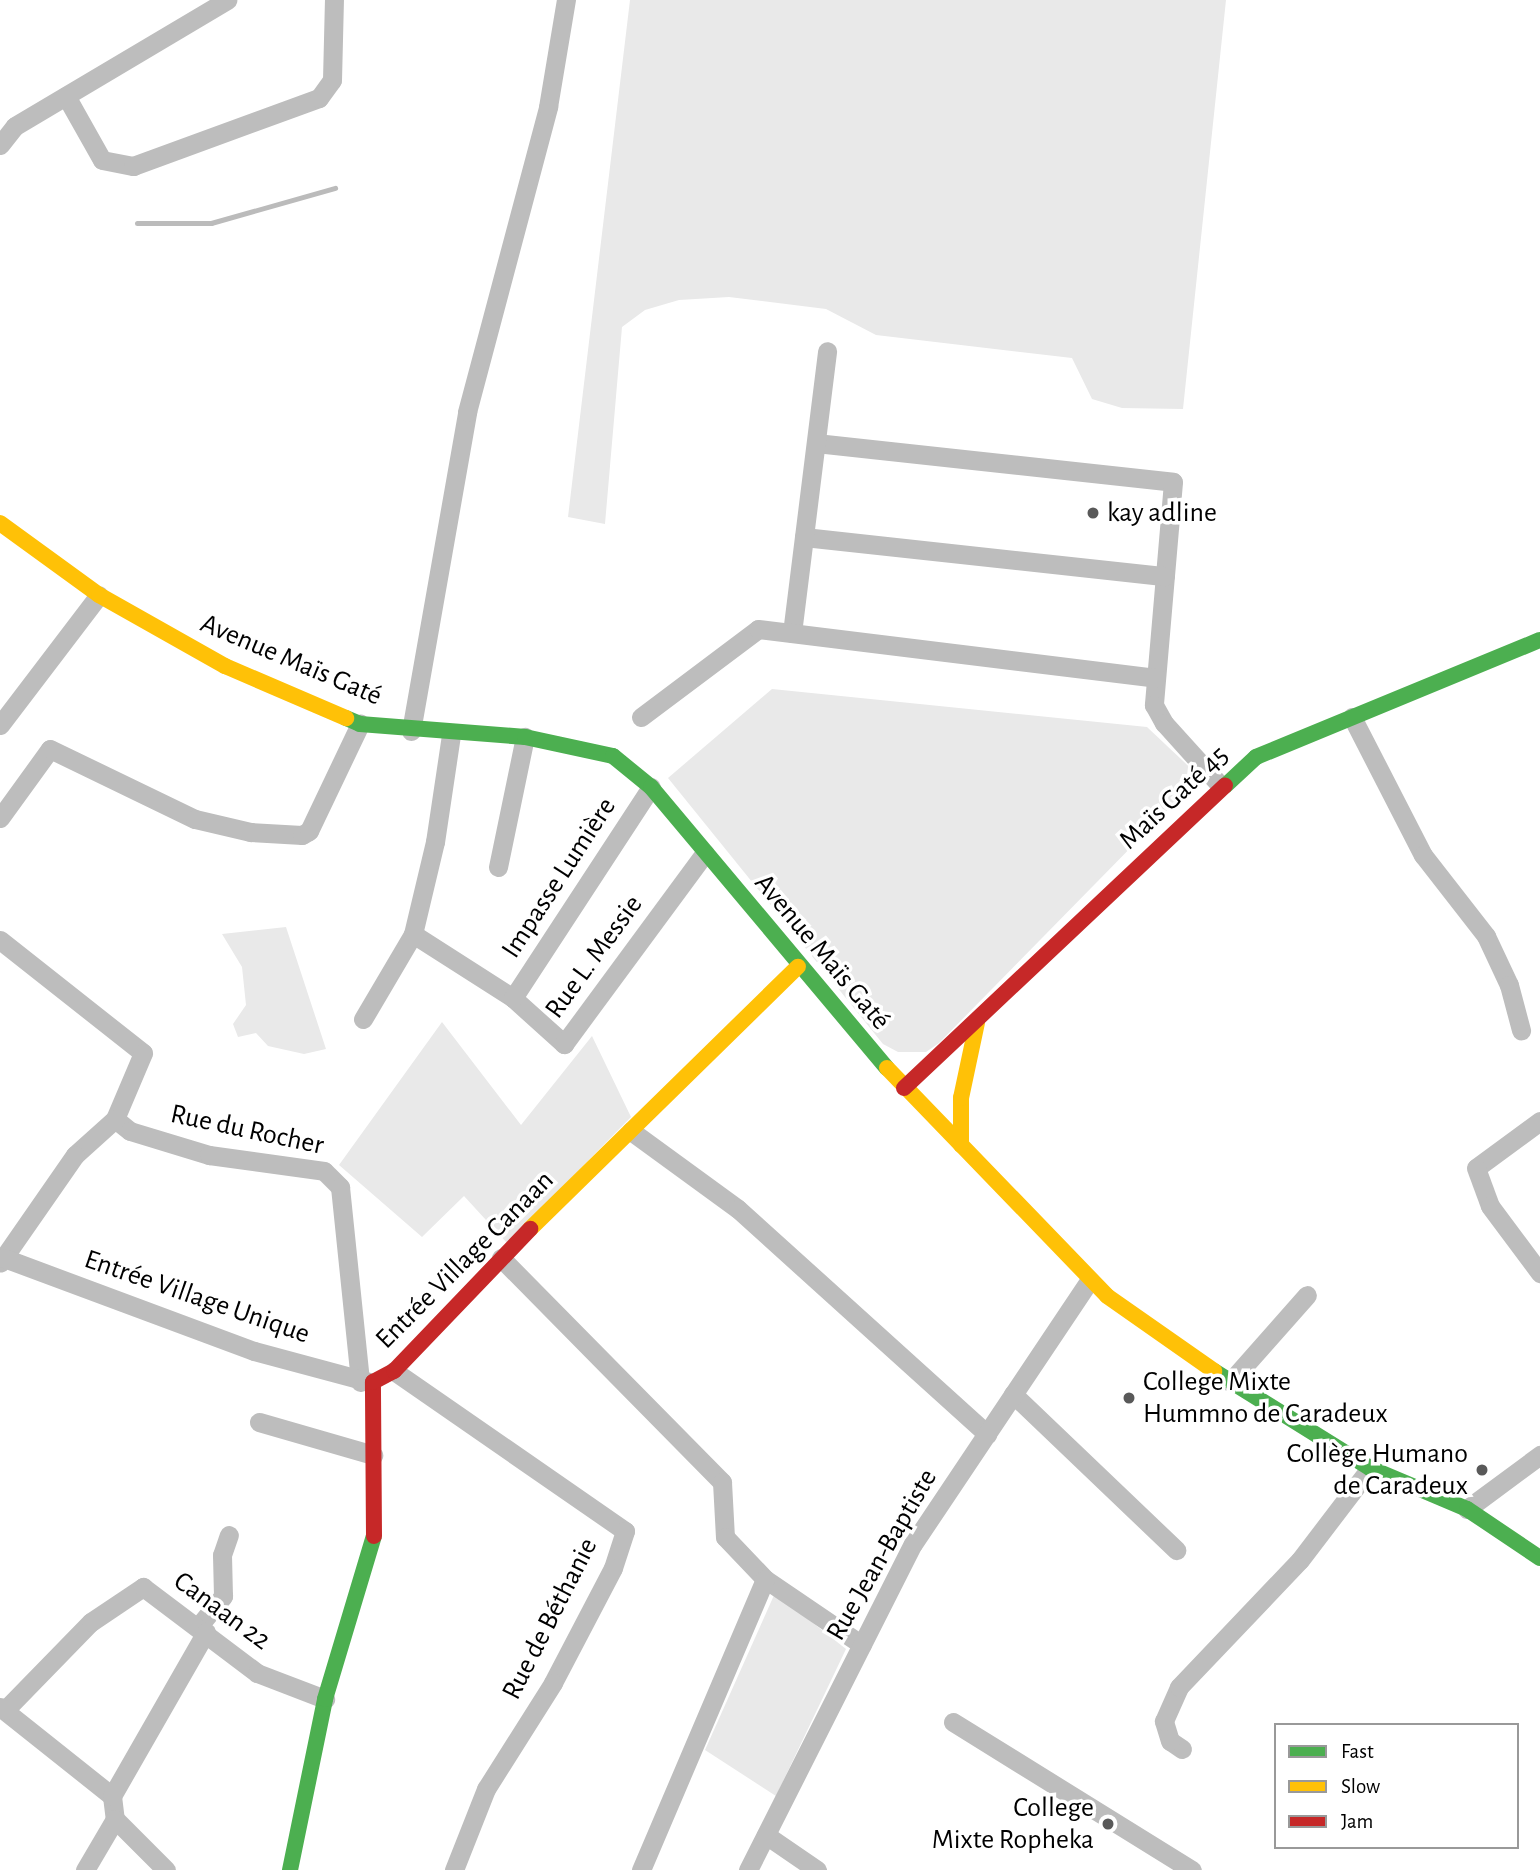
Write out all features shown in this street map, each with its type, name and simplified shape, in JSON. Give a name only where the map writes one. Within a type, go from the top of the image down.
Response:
[{"type":"street","points":[[0,145],[15,126],[228,0]]},
{"type":"street","points":[[66,96],[102,160],[132,166],[320,97],[332,80],[334,0]]},
{"type":"street","points":[[411,731],[467,412],[548,107],[566,0]]},
{"type":"street","points":[[792,633],[827,351]]},
{"type":"street","points":[[816,443],[1173,482],[1154,705],[1164,723],[1221,786]]},
{"type":"street","name":"Avenue Maïs Gaté","points":[[0,523],[99,596],[225,666],[360,724],[451,735],[525,737],[613,755],[651,787],[798,967],[904,1088],[1089,1280],[1230,1382],[1370,1468],[1467,1510],[1540,1558]]},
{"type":"street","points":[[804,537],[1165,576]]},
{"type":"street","points":[[0,725],[99,596]]},
{"type":"street","points":[[641,717],[758,629],[1156,678]]},
{"type":"street","name":"Maïs Gaté 45","points":[[904,1088],[977,1023],[1221,786],[1256,758],[1352,716],[1494,664],[1540,640]]},
{"type":"street","points":[[1352,716],[1423,855],[1486,936],[1510,985],[1521,1030]]},
{"type":"street","points":[[0,818],[50,749],[194,819],[250,832],[302,835],[309,831],[360,724]]},
{"type":"street","points":[[363,1019],[412,934],[435,842],[451,735]]},
{"type":"street","points":[[498,866],[525,737]]},
{"type":"street","name":"Impasse Lumière","points":[[513,998],[651,787]]},
{"type":"street","name":"Rue L. Messie","points":[[412,934],[513,998],[556,1042],[570,1042],[705,853]]},
{"type":"street","points":[[0,940],[143,1053],[115,1119],[75,1155],[2,1260]]},
{"type":"street","name":"Entrée Village Canaan","points":[[290,1870],[325,1699],[374,1531],[373,1455],[366,1382],[394,1371],[501,1258],[798,967]]},
{"type":"street","points":[[961,1145],[961,1098],[977,1023]]},
{"type":"street","name":"Rue du Rocher","points":[[115,1119],[130,1130],[209,1155],[324,1171],[340,1187],[366,1382]]},
{"type":"street","points":[[1540,1121],[1476,1168],[1490,1206],[1540,1273]]},
{"type":"street","points":[[631,1131],[738,1209],[987,1434]]},
{"type":"street","points":[[501,1258],[722,1482],[725,1537],[765,1579],[862,1645]]},
{"type":"street","name":"Entrée Village Unique","points":[[2,1260],[254,1351],[366,1382]]},
{"type":"street","name":"Rue Jean-Baptiste","points":[[748,1870],[913,1544],[1089,1280]]},
{"type":"street","points":[[1230,1382],[1307,1295]]},
{"type":"street","name":"Rue de Béthanie","points":[[394,1371],[625,1531],[613,1568],[553,1684],[486,1789],[454,1870]]},
{"type":"street","points":[[1013,1394],[1176,1550]]},
{"type":"street","points":[[259,1422],[373,1455]]},
{"type":"street","points":[[1467,1510],[1540,1455]]},
{"type":"street","points":[[1182,1749],[1170,1741],[1164,1721],[1180,1687],[1300,1560],[1370,1468]]},
{"type":"street","points":[[166,1870],[115,1819],[111,1796],[202,1630],[223,1597],[222,1555],[229,1535]]},
{"type":"street","points":[[641,1870],[765,1579]]},
{"type":"street","name":"Canaan 22","points":[[2,1709],[91,1622],[143,1587],[257,1673],[325,1699]]},
{"type":"street","points":[[2,1709],[111,1796]]},
{"type":"street","points":[[953,1722],[1192,1870]]},
{"type":"street","points":[[85,1870],[115,1819]]},
{"type":"street","points":[[766,1835],[817,1870]]},
{"type":"shaded area","points":[[630,0],[1226,0],[1183,409],[1122,408],[1092,399],[1072,358],[876,335],[826,309],[729,297],[679,300],[645,310],[622,327],[605,524],[568,517]]},
{"type":"shaded area","points":[[772,689],[1147,727],[1200,777],[939,1043],[926,1052],[898,1052],[883,1044],[668,778]]},
{"type":"shaded area","points":[[286,927],[326,1049],[304,1054],[268,1046],[256,1033],[238,1037],[233,1024],[246,1005],[242,967],[222,934]]},
{"type":"shaded area","points":[[442,1022],[521,1125],[592,1036],[631,1117],[507,1243],[464,1196],[422,1237],[339,1165]]},
{"type":"shaded area","points":[[775,1593],[846,1649],[776,1796],[705,1750]]},
{"type":"waterway","points":[[137,223],[211,223],[335,188]]},
{"type":"traffic: fast","points":[[1225,786],[1256,757],[1540,640]]},
{"type":"traffic: fast","points":[[346,718],[360,724],[525,737],[613,756],[651,787],[887,1068]]},
{"type":"traffic: fast","points":[[1214,1371],[1370,1468],[1467,1509],[1540,1558]]},
{"type":"traffic: fast","points":[[290,1870],[325,1699],[374,1536]]},
{"type":"traffic: slow","points":[[0,523],[99,595],[225,666],[346,718]]},
{"type":"traffic: slow","points":[[530,1229],[798,967]]},
{"type":"traffic: slow","points":[[961,1145],[961,1098],[977,1023]]},
{"type":"traffic: slow","points":[[887,1068],[1107,1296],[1214,1371]]},
{"type":"traffic: jam","points":[[904,1088],[1225,786]]},
{"type":"traffic: jam","points":[[374,1536],[373,1382],[394,1371],[530,1229]]},
{"type":"place","name":"kay adline","points":[[1093,513]]},
{"type":"place","name":"College Mixte Hummno de Caradeux","points":[[1129,1398]]},
{"type":"place","name":"Collège Humano de Caradeux","points":[[1482,1470]]},
{"type":"place","name":"College Mixte Ropheka","points":[[1108,1824]]}]
